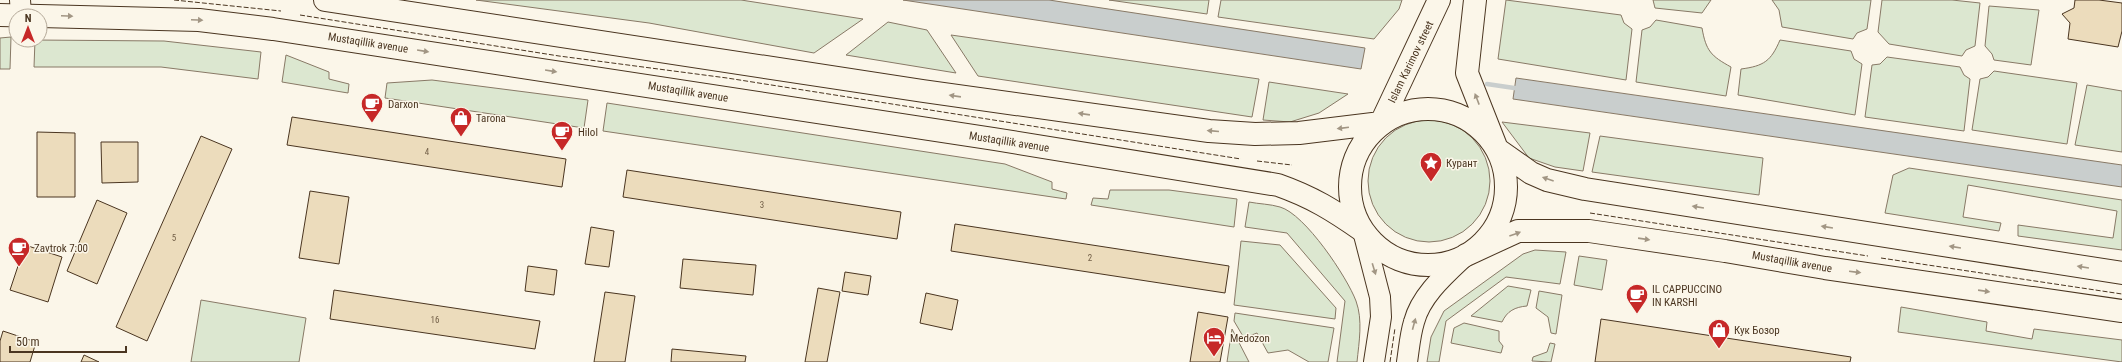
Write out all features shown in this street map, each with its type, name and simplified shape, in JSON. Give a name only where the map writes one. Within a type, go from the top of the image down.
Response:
[{"type":"main road","points":[[325,0],[923,91],[1209,131],[1255,134],[1299,133],[1381,123],[1405,112],[1431,108],[1458,114],[1480,128],[1497,149],[1531,173],[1547,180],[1585,189],[2122,273]]},
{"type":"main road","name":"Islam Karimov street","points":[[1381,123],[1439,0]]},
{"type":"main road","points":[[1407,362],[1414,322],[1424,300],[1437,284],[1466,255],[1486,240],[1501,214],[1506,196],[1505,172],[1467,73],[1474,0]]},
{"type":"main road","name":"Mustaqillik avenue","points":[[48,12],[199,20],[273,28],[1232,177],[1278,185],[1308,196],[1336,212],[1362,231]]},
{"type":"main road","points":[[1374,362],[1381,317],[1380,297],[1362,231],[1352,209],[1349,185],[1353,162],[1364,140],[1381,123]]},
{"type":"main road","points":[[1362,231],[1378,248],[1398,260],[1421,265],[1444,264],[1466,255]]},
{"type":"main road","name":"Mustaqillik avenue","points":[[1466,255],[1518,231],[1589,231],[1725,251],[1825,268],[2122,311]]},
{"type":"green space","points":[[476,0],[741,0],[863,19],[814,53],[649,23]]},
{"type":"green space","points":[[1109,0],[1209,0],[1207,14]]},
{"type":"green space","points":[[1221,0],[1402,0],[1399,9],[1374,39],[1218,17]]},
{"type":"green space","points":[[1506,0],[1621,15],[1624,23],[1632,29],[1626,80],[1498,59]]},
{"type":"green space","points":[[1653,0],[1711,0],[1702,13],[1655,8]]},
{"type":"green space","points":[[1772,0],[1871,0],[1867,29],[1857,33],[1853,39],[1782,27],[1779,10]]},
{"type":"green space","points":[[1882,0],[1952,0],[1980,3],[1975,46],[1966,50],[1962,56],[1889,44],[1878,32]]},
{"type":"green space","points":[[1989,6],[2039,10],[2031,65],[1994,60],[1992,54],[1985,46]]},
{"type":"green space","points":[[1656,20],[1702,28],[1705,42],[1710,52],[1719,60],[1731,67],[1726,96],[1636,82],[1642,30],[1650,27]]},
{"type":"green space","points":[[888,22],[927,30],[956,73],[846,55]]},
{"type":"green space","points":[[951,35],[1259,79],[1252,117],[978,76]]},
{"type":"green space","points":[[8,37],[8,48],[11,48],[10,69],[0,69],[0,38]]},
{"type":"green space","points":[[48,40],[164,41],[261,52],[258,79],[161,67],[34,67],[35,48],[48,48]]},
{"type":"green space","points":[[1780,40],[1851,51],[1854,59],[1862,64],[1855,115],[1738,95],[1741,69],[1756,66],[1766,61],[1770,58]]},
{"type":"green space","points":[[286,55],[329,72],[329,79],[349,84],[348,93],[282,82]]},
{"type":"green space","points":[[1887,57],[1960,67],[1964,75],[1970,79],[1964,131],[1865,117],[1872,65],[1880,64]]},
{"type":"green space","points":[[1994,71],[2077,83],[2067,144],[1972,130],[1980,79],[1988,77]]},
{"type":"green space","points":[[432,80],[588,100],[584,128],[385,98],[387,83]]},
{"type":"green space","points":[[1269,82],[1348,94],[1319,113],[1290,122],[1263,120]]},
{"type":"green space","points":[[2087,85],[2122,91],[2122,152],[2075,145]]},
{"type":"green space","points":[[607,103],[1005,164],[1052,182],[1052,189],[1067,193],[1066,199],[603,131]]},
{"type":"green space","points":[[1429,120],[1441,121],[1452,125],[1472,138],[1485,158],[1489,169],[1489,193],[1485,204],[1472,224],[1452,237],[1441,241],[1429,242],[1417,241],[1406,237],[1386,224],[1373,204],[1369,193],[1368,181],[1369,169],[1373,158],[1386,138],[1406,125],[1417,121]]},
{"type":"green space","points":[[1502,122],[1590,133],[1583,171],[1555,167],[1529,158]]},
{"type":"green space","points":[[1600,136],[1763,158],[1759,195],[1592,172]]},
{"type":"green space","points":[[1909,168],[2122,200],[2122,250],[2018,236],[2018,225],[2113,238],[2117,211],[1968,185],[1963,217],[2001,223],[1999,231],[1885,213],[1893,175]]},
{"type":"green space","points":[[1110,190],[1169,190],[1237,199],[1234,227],[1091,205],[1093,198],[1108,199]]},
{"type":"green space","points":[[1249,202],[1276,206],[1290,212],[1313,233],[1335,263],[1351,290],[1358,308],[1360,331],[1357,362],[1337,362],[1345,301],[1287,233],[1245,227]]},
{"type":"green space","points":[[1241,241],[1280,245],[1336,308],[1335,319],[1234,305]]},
{"type":"green space","points":[[1535,250],[1566,252],[1560,284],[1506,277],[1446,321],[1439,362],[1427,362],[1431,337],[1444,311],[1523,254]]},
{"type":"green space","points":[[1579,256],[1607,260],[1602,290],[1574,285]]},
{"type":"green space","points":[[1508,286],[1531,290],[1527,306],[1512,310],[1506,315],[1502,322],[1471,316]]},
{"type":"green space","points":[[1539,291],[1562,295],[1556,334],[1551,333],[1548,317],[1536,308]]},
{"type":"green space","points":[[201,300],[306,318],[299,362],[191,362]]},
{"type":"green space","points":[[1901,307],[1987,322],[1986,331],[2032,339],[2034,329],[2122,340],[2122,362],[1898,332]]},
{"type":"green space","points":[[1235,313],[1334,328],[1328,362],[1309,362],[1288,350],[1268,353],[1257,333],[1244,338],[1234,321]]},
{"type":"green space","points":[[1464,323],[1499,331],[1499,341],[1503,346],[1501,353],[1451,343],[1454,328]]},
{"type":"green space","points":[[1232,329],[1249,362],[1227,362]]},
{"type":"green space","points":[[1550,343],[1555,344],[1551,362],[1532,361],[1533,357],[1547,352]]},
{"type":"shaded area","points":[[903,0],[1049,0],[1365,48],[1361,69]]},
{"type":"shaded area","points":[[1516,78],[2122,165],[2122,187],[1513,99]]},
{"type":"building","points":[[2075,0],[2099,0],[2122,3],[2122,31],[2118,47],[2068,39],[2070,23],[2062,14],[2074,8]]},
{"type":"building","points":[[292,117],[566,159],[562,187],[287,145]]},
{"type":"building","points":[[37,132],[75,133],[75,197],[37,197]]},
{"type":"building","points":[[201,136],[232,149],[147,341],[116,327]]},
{"type":"building","points":[[101,142],[138,142],[138,182],[102,183]]},
{"type":"building","points":[[627,170],[901,212],[897,239],[623,197]]},
{"type":"building","points":[[310,191],[349,197],[339,264],[299,258]]},
{"type":"building","points":[[97,200],[127,213],[97,284],[67,271]]},
{"type":"building","points":[[955,224],[1229,266],[1225,293],[951,251]]},
{"type":"building","points":[[591,227],[614,231],[609,267],[585,264]]},
{"type":"building","points":[[25,245],[62,257],[48,302],[10,290]]},
{"type":"building","points":[[683,259],[756,265],[753,295],[680,288]]},
{"type":"building","points":[[528,266],[557,270],[554,295],[525,291]]},
{"type":"building","points":[[845,272],[871,276],[868,295],[842,291]]},
{"type":"building","points":[[818,288],[840,292],[827,362],[805,362]]},
{"type":"building","points":[[334,290],[540,321],[535,349],[330,319]]},
{"type":"building","points":[[605,292],[635,296],[625,362],[594,362]]},
{"type":"building","points":[[926,293],[958,300],[952,330],[920,323]]},
{"type":"building","points":[[1198,312],[1228,317],[1220,362],[1190,362]]},
{"type":"building","points":[[1601,319],[1851,357],[1850,362],[1595,362]]},
{"type":"building","points":[[3,331],[36,342],[30,362],[0,362],[0,341]]},
{"type":"building","points":[[672,349],[746,356],[745,362],[671,362]]},
{"type":"building","points":[[84,355],[99,362],[81,362]]},
{"type":"waterway","points":[[1487,84],[1521,89]]},
{"type":"fence","points":[[174,0],[281,11]]},
{"type":"fence","points":[[300,15],[559,56],[727,78],[1241,159]]},
{"type":"fence","points":[[1257,161],[1292,165]]},
{"type":"fence","points":[[1590,213],[1868,256]]},
{"type":"fence","points":[[1881,258],[2122,294]]},
{"type":"fence","points":[[1390,362],[1395,328]]},
{"type":"place","name":"Darxon","points":[[372,124]]},
{"type":"place","name":"Tarona","points":[[461,138]]},
{"type":"place","name":"Hilol","points":[[562,152]]},
{"type":"place","name":"Курант","points":[[1431,182]]},
{"type":"place","name":"Zavtrok 7:00","points":[[19,268]]},
{"type":"place","name":"IL CAPPUCCINO IN KARSHI","points":[[1637,314]]},
{"type":"place","name":"Кук Бозор","points":[[1719,350]]},
{"type":"place","name":"Medozon","points":[[1214,358]]}]
